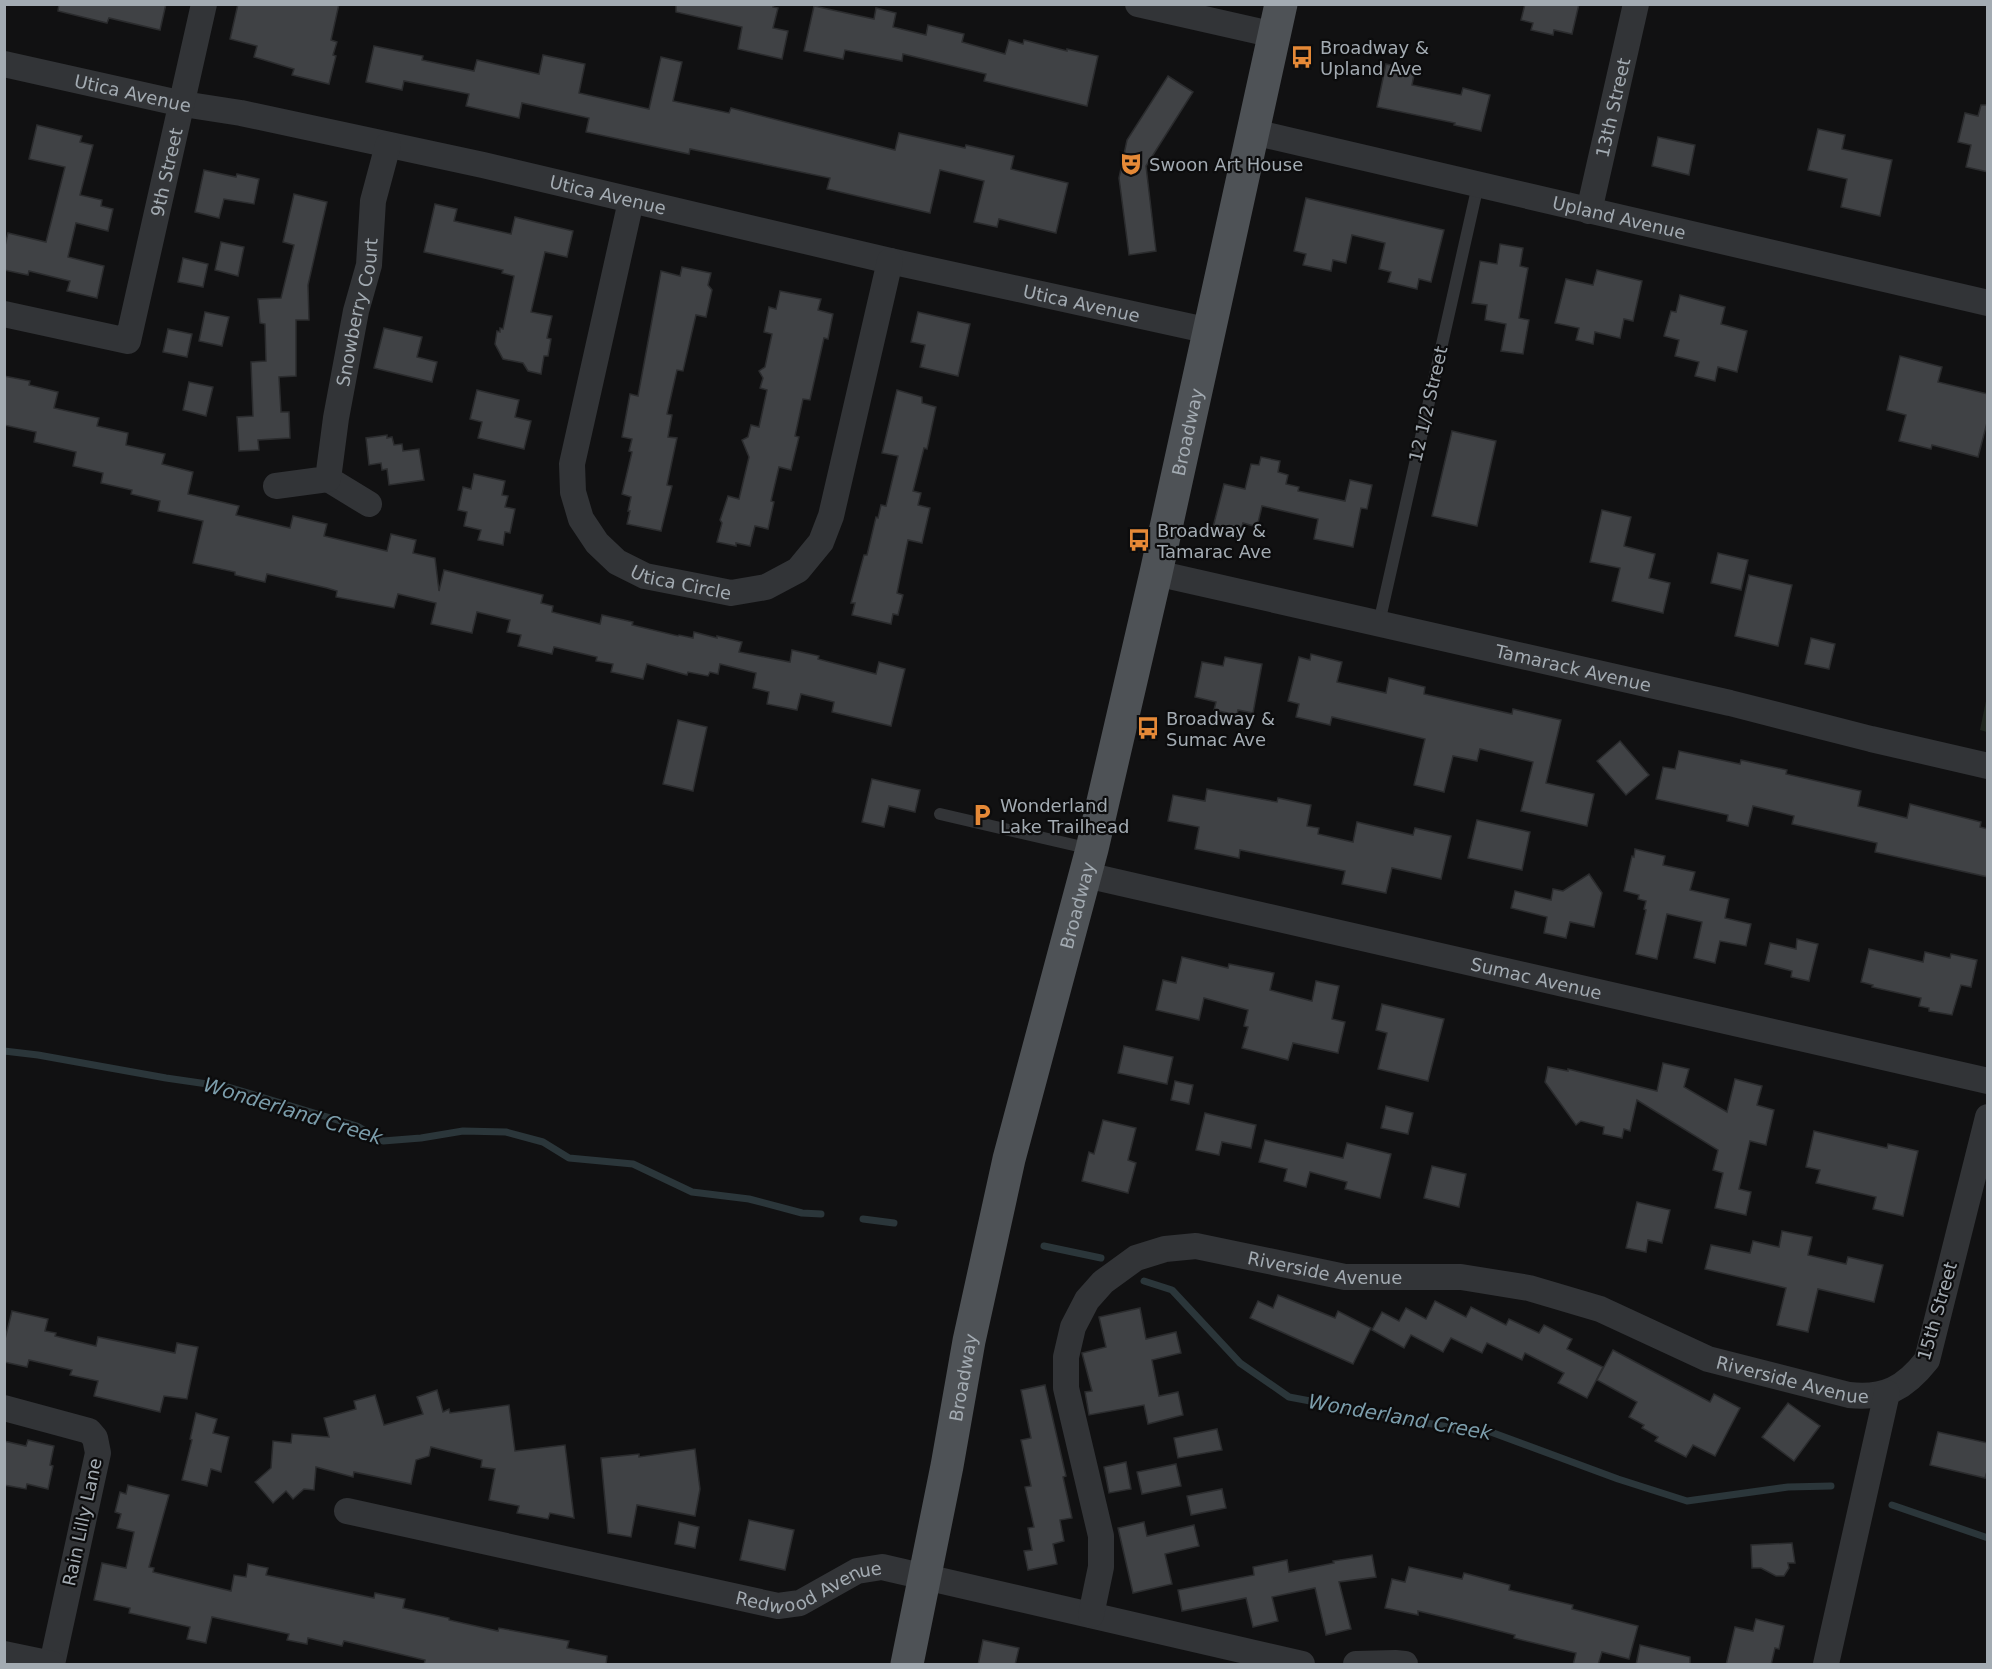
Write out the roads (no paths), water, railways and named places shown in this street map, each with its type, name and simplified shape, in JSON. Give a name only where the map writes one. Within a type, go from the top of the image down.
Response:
[{"type":"main road","name":"Broadway","points":[[907,1665],[947,1466],[969,1341],[1009,1159],[1089,862],[1156,573],[1278,20]]},
{"type":"street","name":"9th Street","points":[[4,314],[128,340],[204,4]]},
{"type":"street","points":[[1138,4],[1278,20]]},
{"type":"street","name":"13th Street","points":[[1589,211],[1636,4]]},
{"type":"street","name":"Utica Avenue","points":[[4,64],[183,104],[241,113],[483,165],[890,261],[1210,332]]},
{"type":"street","name":"Upland Avenue","points":[[1253,132],[1988,303]]},
{"type":"street","name":"Snowberry Court","points":[[328,479],[336,418],[354,321],[369,265],[373,201],[388,145]]},
{"type":"street","name":"Utica Circle","points":[[631,201],[572,464],[573,492],[581,519],[597,543],[617,562],[645,576],[731,592],[766,587],[798,570],[821,542],[831,516],[890,261]]},
{"type":"street","points":[[276,486],[328,479],[369,504]]},
{"type":"street","name":"Tamarack Avenue","points":[[1156,573],[1730,703],[1872,740],[1988,766]]},
{"type":"street","name":"Sumac Avenue","points":[[1089,862],[1988,1081]]},
{"type":"street","name":"15th Street","points":[[1887,1393],[1913,1378],[1927,1360],[1988,1117]]},
{"type":"street","name":"Riverside Avenue","points":[[1090,1615],[1101,1567],[1101,1536],[1066,1388],[1066,1357],[1073,1327],[1078,1317],[1087,1300],[1107,1277],[1136,1258],[1165,1248],[1196,1246],[1346,1277],[1461,1278],[1529,1288],[1600,1309],[1708,1359],[1849,1395],[1887,1393]]},
{"type":"street","points":[[1826,1665],[1887,1393]]},
{"type":"street","name":"Rain Lilly Lane","points":[[4,1408],[89,1431],[95,1438],[98,1453],[52,1664]]},
{"type":"street","name":"Redwood Avenue","points":[[347,1511],[778,1606],[800,1603],[857,1571],[882,1567],[1302,1665]]},
{"type":"street","points":[[4,1654],[52,1664]]},
{"type":"street","points":[[1356,1665],[1395,1663],[1406,1665]]},
{"type":"lane","name":"12 1/2 Street","points":[[1379,623],[1478,185]]},
{"type":"lane","points":[[940,814],[1089,862]]},
{"type":"waterway","name":"Wonderland Creek","points":[[4,1051],[228,1087],[357,1126],[383,1141],[463,1131],[506,1132],[543,1142],[569,1158],[633,1164],[692,1192],[749,1199],[802,1213],[821,1214]]},
{"type":"waterway","name":"Wonderland Creek","points":[[863,1219],[894,1223]]},
{"type":"waterway","name":"Wonderland Creek","points":[[1044,1246],[1101,1258]]},
{"type":"waterway","name":"Wonderland Creek","points":[[1144,1281],[1172,1290],[1240,1363],[1289,1397],[1455,1430],[1488,1431],[1618,1479],[1687,1501],[1788,1487],[1831,1486]]},
{"type":"waterway","name":"Wonderland Creek","points":[[1892,1505],[1988,1538]]},
{"type":"place","name":"Broadway & Upland Ave","points":[[1302,57]]},
{"type":"place","name":"Swoon Art House","points":[[1131,164]]},
{"type":"place","name":"Broadway & Tamarac Ave","points":[[1139,540]]},
{"type":"place","name":"Broadway & Sumac Ave","points":[[1148,728]]},
{"type":"place","name":"Wonderland Lake Trailhead","points":[[982,815]]}]
